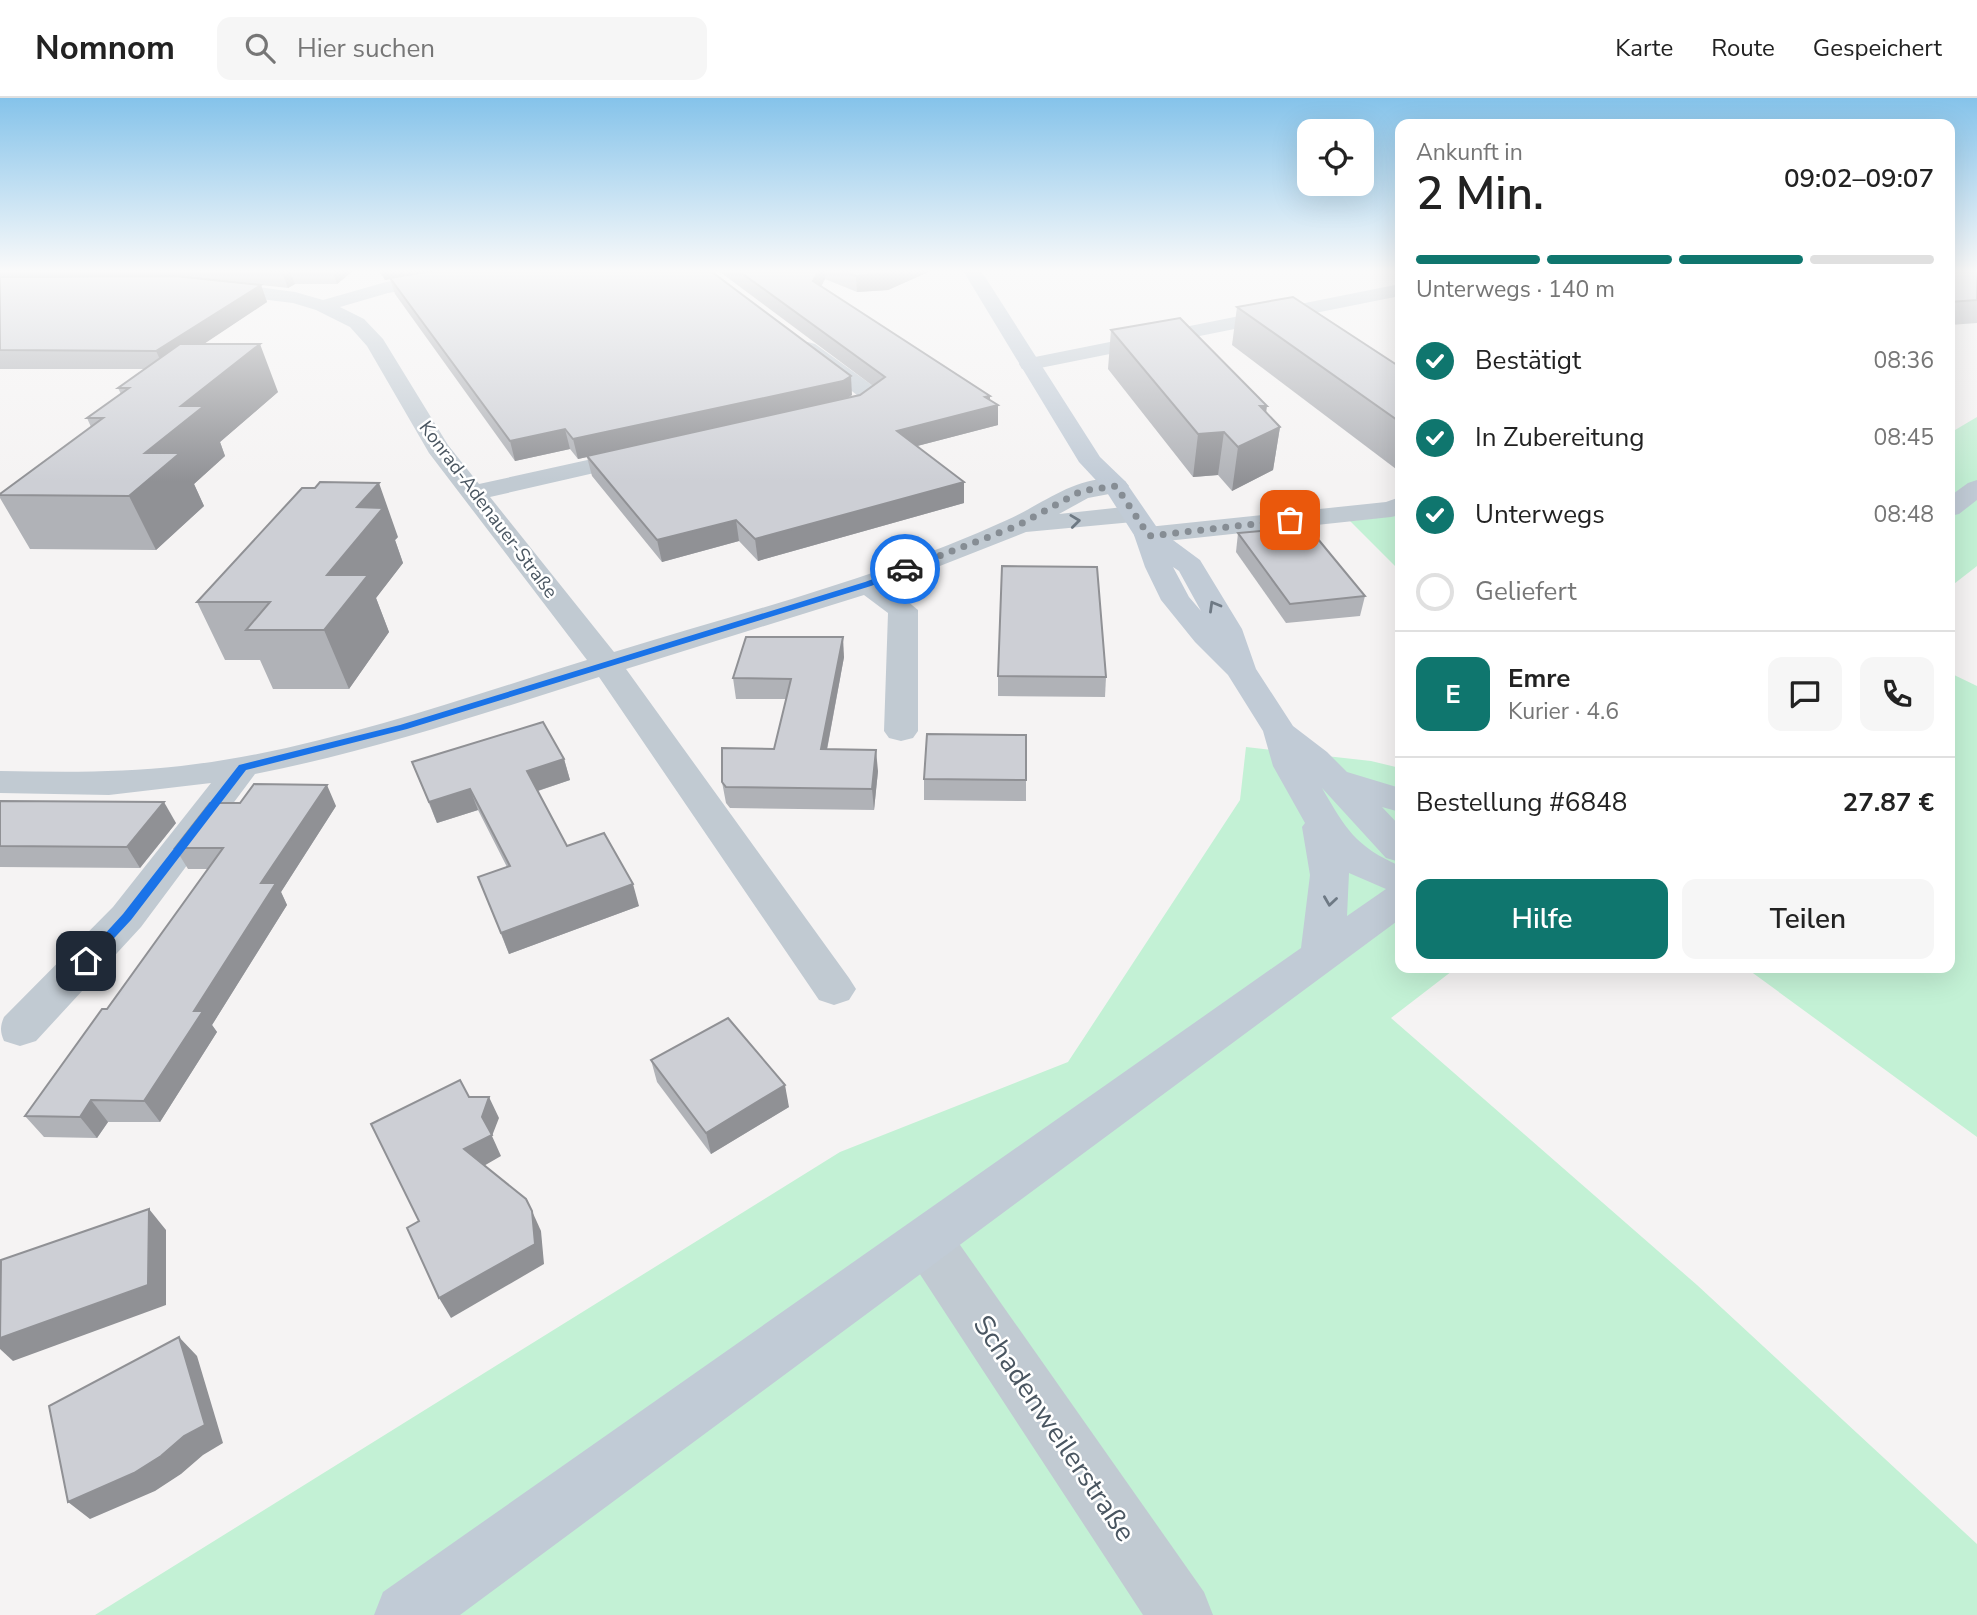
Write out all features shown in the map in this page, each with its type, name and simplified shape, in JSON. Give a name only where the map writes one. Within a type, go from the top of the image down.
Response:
[{"type":"street","name":"Konrad-Adenauer-Straße","points":[[373,340],[432,440],[607,665],[834,989]]},
{"type":"street","points":[[797,340],[872,396],[853,407],[813,416]]},
{"type":"street","points":[[1015,340],[1091,462],[1116,486],[1141,525],[1176,600],[1240,669],[1324,794],[1347,855],[1384,876],[1395,879]]},
{"type":"street","points":[[1030,364],[1151,340]]},
{"type":"street","points":[[474,493],[663,450]]},
{"type":"street","points":[[0,782],[109,784],[183,777],[242,767],[404,727],[868,584],[1017,526],[1081,491],[1116,486]]},
{"type":"street","points":[[1955,504],[1977,488]]},
{"type":"street","points":[[1017,526],[1141,525],[1391,509],[1395,501]]},
{"type":"street","points":[[868,584],[903,610],[901,730]]},
{"type":"street","points":[[20,1030],[127,917],[242,767]]},
{"type":"street","points":[[1324,794],[1368,793],[1395,799]]},
{"type":"street","points":[[1324,794],[1395,845]]},
{"type":"street","points":[[1321,956],[1331,889],[1324,794]]},
{"type":"street","points":[[406,1615],[928,1242],[1395,903]]},
{"type":"street","name":"Schadenweilerstraße","points":[[928,1242],[1181,1615]]},
{"type":"green space","points":[[1977,417],[1977,566],[1955,583],[1955,430]]},
{"type":"green space","points":[[1395,516],[1395,566],[1350,521]]},
{"type":"green space","points":[[1955,675],[1977,686],[1977,1137],[1753,973],[1955,973]]},
{"type":"green space","points":[[1246,747],[1371,761],[1395,767],[1395,973],[1450,973],[1391,1018],[1697,1285],[1977,1544],[1977,1615],[95,1615],[840,1152],[1068,1062],[1240,800]]},
{"type":"building","points":[[0,340],[174,340],[156,351],[0,350]]},
{"type":"building","points":[[435,340],[803,340],[851,376],[843,381],[573,439],[565,429],[510,441]]},
{"type":"building","points":[[834,340],[903,340],[990,396],[985,397],[998,405],[897,431],[964,482],[755,539],[736,520],[657,540],[587,456],[860,395],[885,377]]},
{"type":"building","points":[[1119,340],[1202,340],[1267,406],[1260,406],[1280,427],[1238,447],[1224,432],[1198,434]]},
{"type":"building","points":[[1283,340],[1358,340],[1395,364],[1395,418]]},
{"type":"building","points":[[180,344],[260,344],[181,406],[204,406],[145,453],[180,453],[129,496],[0,495],[103,418],[87,418],[129,388],[118,388]]},
{"type":"building","points":[[320,482],[379,483],[357,507],[383,508],[327,575],[368,575],[324,630],[246,630],[270,602],[197,602],[302,488],[315,488]]},
{"type":"building","points":[[1308,527],[1365,596],[1290,604],[1238,533]]},
{"type":"building","points":[[1002,566],[1097,567],[1106,677],[998,676]]},
{"type":"building","points":[[746,637],[843,637],[821,749],[876,750],[872,789],[726,787],[722,782],[722,748],[774,749],[791,679],[733,678]]},
{"type":"building","points":[[543,722],[564,759],[527,771],[567,846],[604,833],[633,884],[501,933],[478,877],[510,866],[470,789],[429,802],[412,762]]},
{"type":"building","points":[[927,734],[1026,735],[1026,780],[924,779]]},
{"type":"building","points":[[254,784],[327,785],[261,883],[276,883],[194,1011],[203,1011],[144,1101],[91,1100],[80,1117],[25,1116],[102,1009],[107,1009],[223,848],[175,848],[210,803],[240,803]]},
{"type":"building","points":[[0,801],[164,802],[127,847],[0,846]]},
{"type":"building","points":[[728,1018],[785,1085],[706,1133],[651,1060]]},
{"type":"building","points":[[460,1080],[469,1097],[489,1097],[482,1117],[492,1135],[464,1149],[526,1199],[532,1211],[535,1244],[439,1298],[407,1228],[419,1221],[371,1124]]},
{"type":"building","points":[[149,1209],[148,1285],[0,1338],[1,1260]]},
{"type":"building","points":[[179,1337],[205,1425],[184,1436],[161,1456],[134,1473],[68,1502],[49,1406]]},
{"type":"way so far","points":[[905,569],[1017,526],[1081,491],[1116,486],[1149,536],[1290,520]]},
{"type":"route","points":[[86,961],[127,917],[242,767],[304,754],[404,727],[868,584],[905,569]]}]
